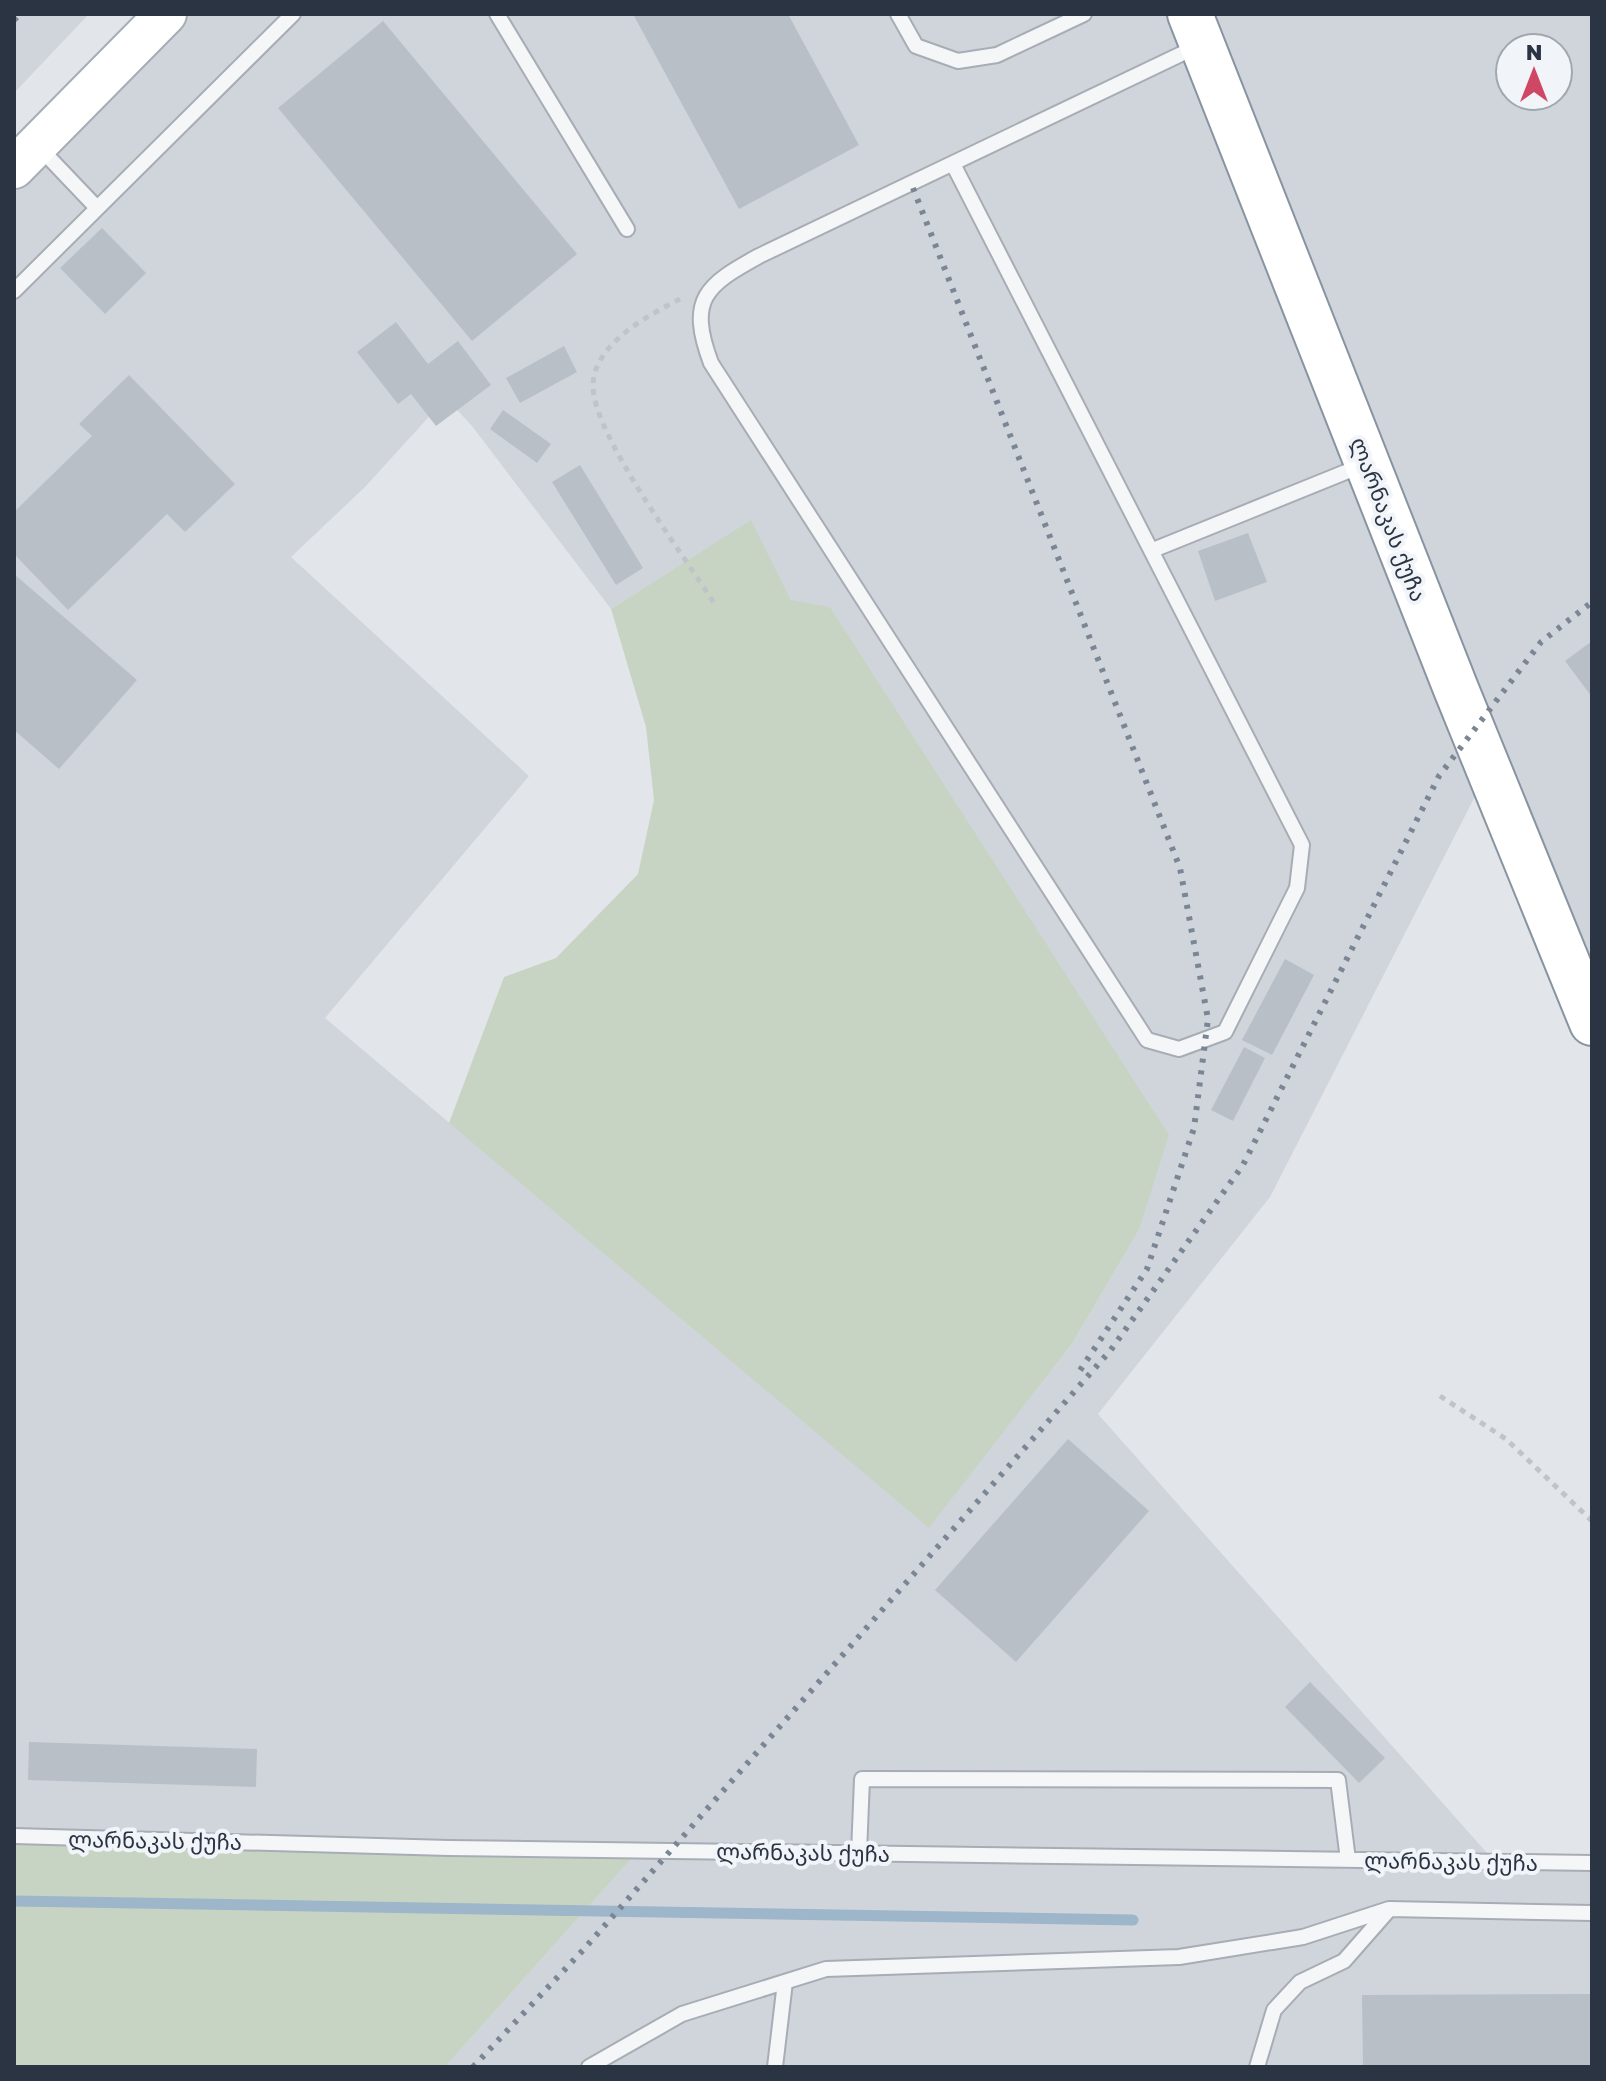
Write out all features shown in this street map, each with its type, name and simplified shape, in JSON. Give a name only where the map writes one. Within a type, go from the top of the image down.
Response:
[{"type":"highway","name":"ლარნაკას ქუჩა","points":[[1196,29],[1592,1023]]},
{"type":"main road","points":[[26,157],[166,14]]},
{"type":"lane","points":[[14,291],[293,14]]},
{"type":"lane","points":[[497,14],[627,229]]},
{"type":"lane","points":[[898,14],[916,46],[958,61],[997,55],[1084,14]]},
{"type":"lane","points":[[953,164],[1302,845],[1297,888],[1225,1032],[1179,1049],[1147,1040],[711,363],[702,340],[702,320],[705,296],[718,278],[953,164],[1196,29]]},
{"type":"lane","points":[[26,157],[97,208]]},
{"type":"lane","points":[[1153,550],[1367,463]]},
{"type":"lane","points":[[859,1853],[862,1779],[1338,1780],[1348,1860]]},
{"type":"lane","name":"ლარნაკას ქუჩა","points":[[14,1836],[859,1853],[1592,1863]]},
{"type":"lane","points":[[589,2067],[682,2014],[826,1969],[1179,1957],[1235,1951],[1273,1940],[1303,1937],[1389,1909],[1592,1913]]},
{"type":"lane","points":[[1257,2067],[1274,2010],[1300,1982],[1344,1961],[1389,1909]]},
{"type":"lane","points":[[775,2067],[785,1982]]},
{"type":"path","points":[[714,603],[605,434],[593,385],[607,351],[636,322],[718,278]]},
{"type":"path","points":[[1440,1396],[1506,1439],[1592,1521]]},
{"type":"shaded area","points":[[14,14],[89,14],[14,93]]},
{"type":"shaded area","points":[[166,14],[1592,14],[1592,1023],[1488,771],[1270,1197],[1098,1414],[1495,1862],[1592,1863],[1592,2067],[445,2067],[639,1850],[14,1830],[14,168]],"holes":[[[446,398],[472,426],[611,609],[751,521],[791,600],[1139,1230],[1072,1344],[929,1527],[325,1018],[529,776],[291,557],[365,487]]]},
{"type":"green space","points":[[751,520],[791,600],[830,607],[1169,1135],[1139,1230],[1072,1344],[929,1528],[449,1123],[504,977],[556,958],[638,874],[654,800],[646,727],[611,609]]},
{"type":"green space","points":[[14,1836],[640,1849],[445,2067],[14,2067]]},
{"type":"building","points":[[633,14],[788,14],[859,145],[739,209]]},
{"type":"building","points":[[383,21],[577,254],[472,341],[278,108]]},
{"type":"building","points":[[102,228],[146,273],[105,314],[60,268]]},
{"type":"building","points":[[396,322],[428,364],[458,341],[491,385],[436,426],[411,394],[398,404],[357,352]]},
{"type":"building","points":[[564,346],[577,372],[520,403],[506,378]]},
{"type":"building","points":[[129,375],[235,484],[185,532],[167,514],[68,610],[14,554],[14,512],[92,436],[79,424]]},
{"type":"building","points":[[503,410],[551,444],[537,463],[490,429]]},
{"type":"building","points":[[580,465],[643,568],[616,585],[552,482]]},
{"type":"building","points":[[1248,533],[1267,582],[1215,601],[1198,551]]},
{"type":"building","points":[[14,574],[137,680],[59,769],[14,730]]},
{"type":"building","points":[[1592,641],[1592,697],[1565,661]]},
{"type":"building","points":[[1285,959],[1314,975],[1272,1055],[1242,1040]]},
{"type":"building","points":[[1244,1047],[1265,1058],[1233,1121],[1211,1110]]},
{"type":"building","points":[[1068,1439],[1149,1511],[1016,1662],[935,1590]]},
{"type":"building","points":[[1310,1682],[1385,1758],[1359,1783],[1285,1707]]},
{"type":"building","points":[[29,1742],[257,1749],[256,1787],[28,1780]]},
{"type":"building","points":[[1592,1994],[1592,2067],[1363,2067],[1362,1995]]},
{"type":"waterway","points":[[14,1901],[1133,1920]]},
{"type":"railway","points":[[14,20],[20,14]]},
{"type":"railway","points":[[913,188],[1180,868],[1208,1019],[1194,1128],[1147,1269],[1077,1375]]},
{"type":"railway","points":[[473,2067],[584,1949],[1110,1351],[1243,1165],[1439,776],[1541,642],[1592,602]]}]
